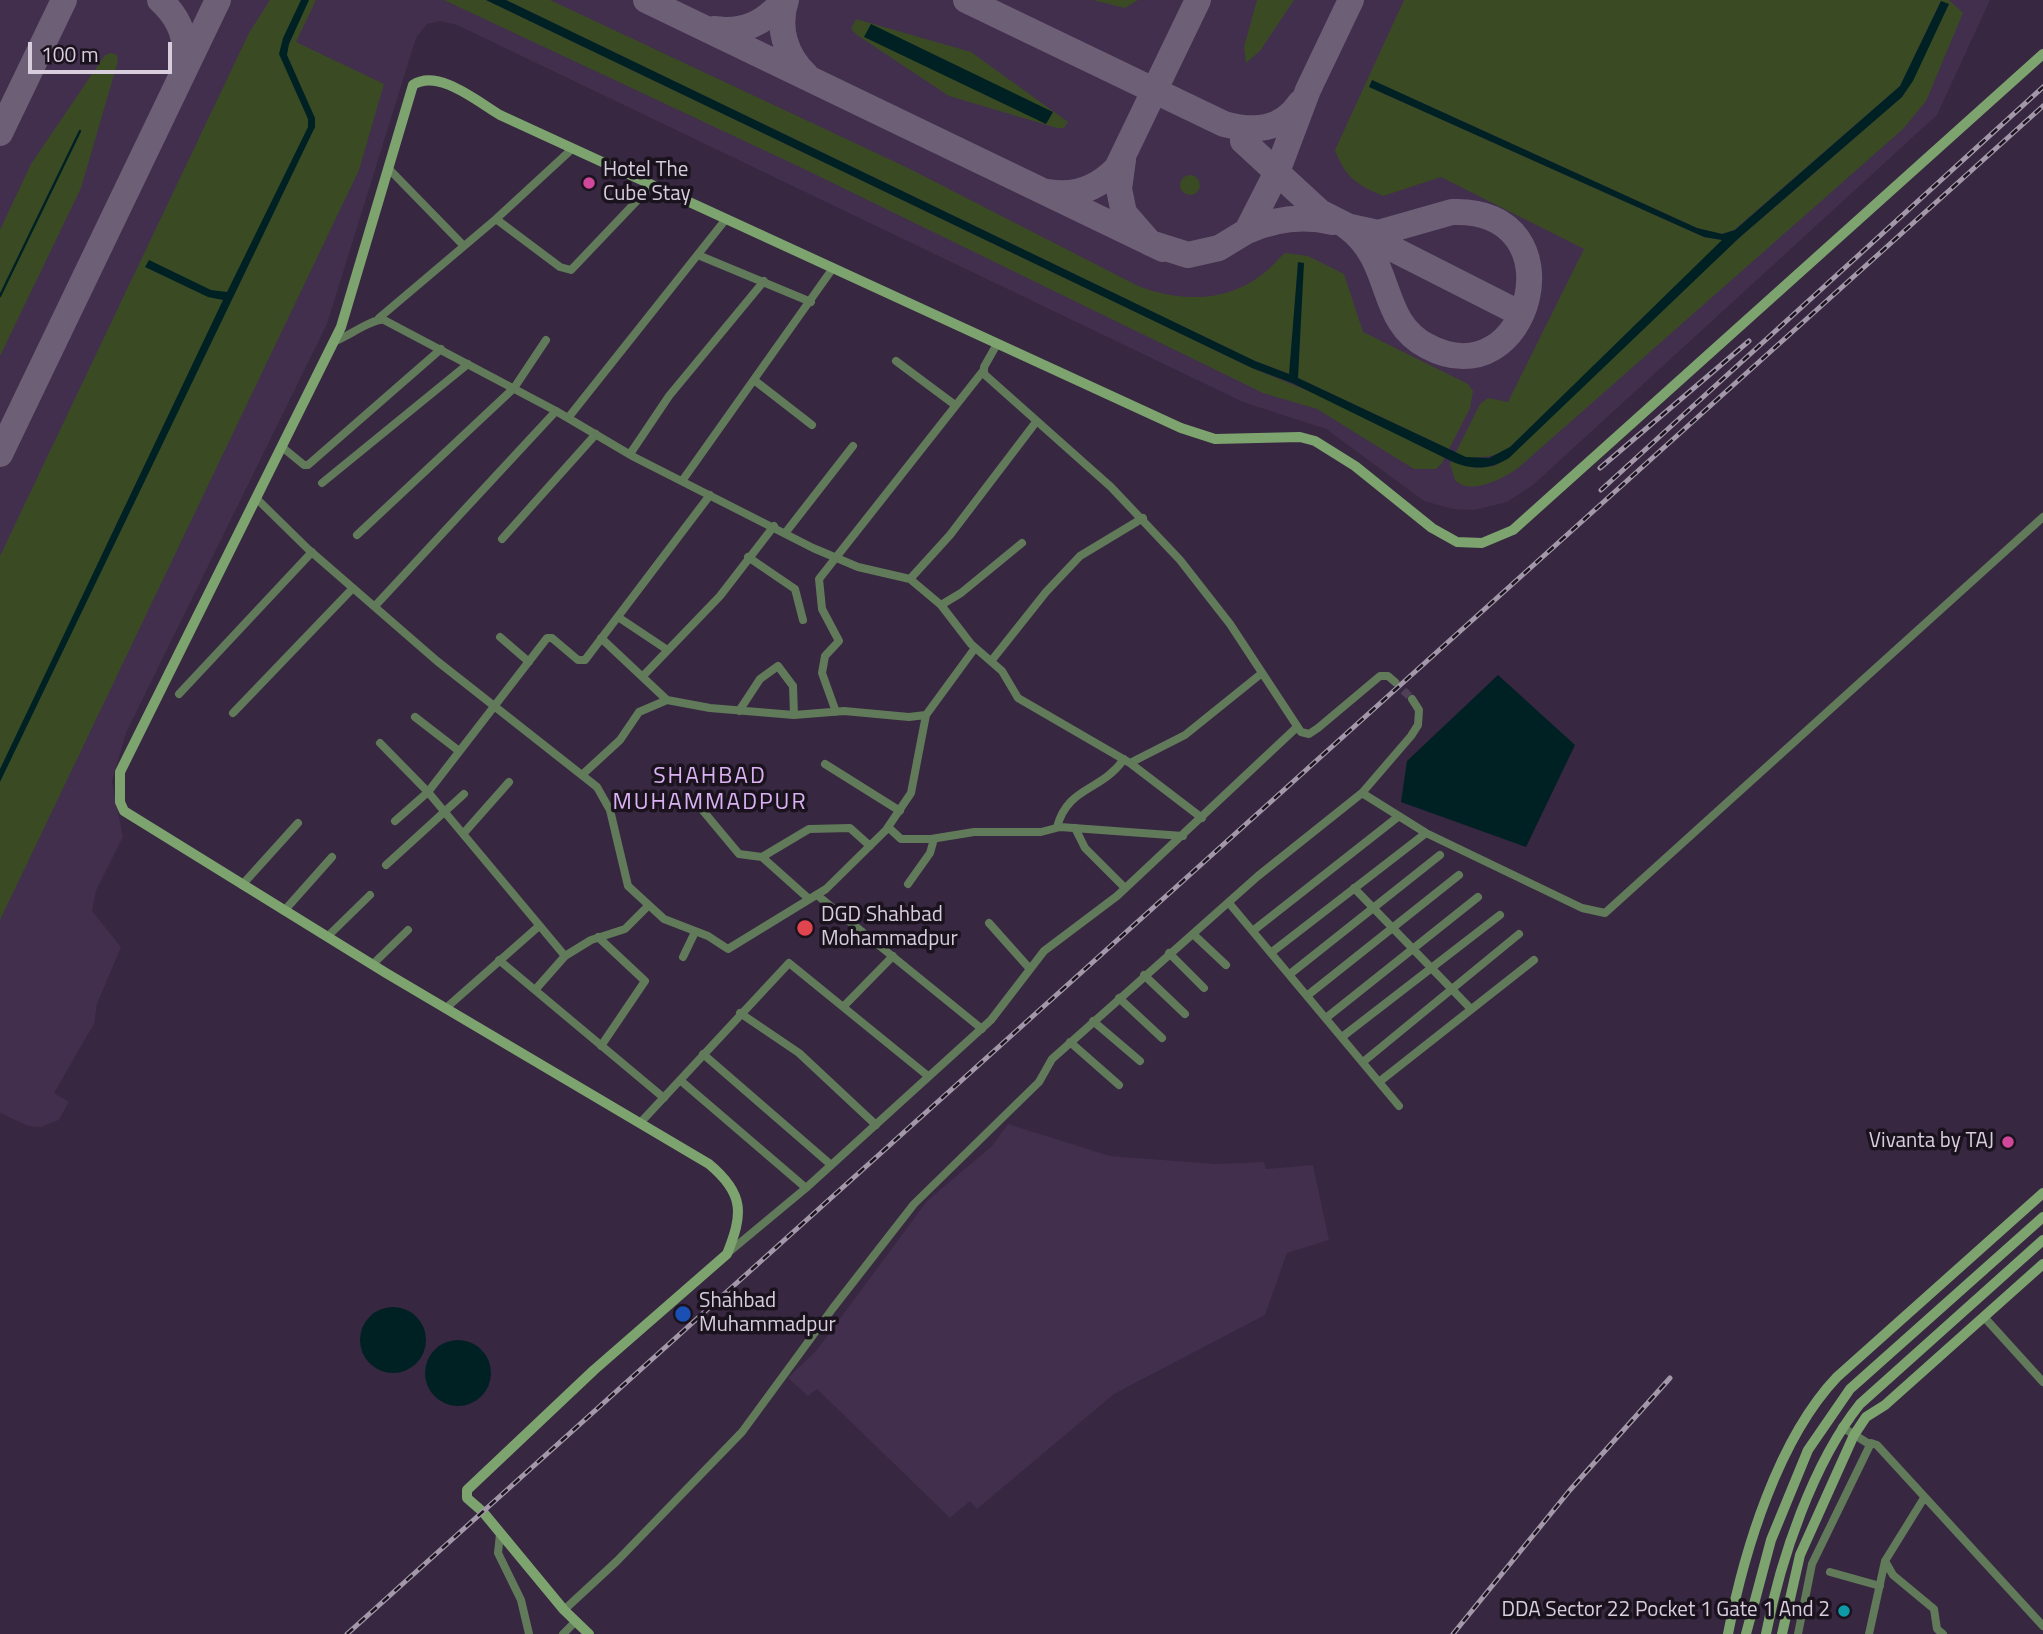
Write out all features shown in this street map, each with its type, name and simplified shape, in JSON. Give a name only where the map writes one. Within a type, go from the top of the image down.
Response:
[{"type":"street","points":[[727,1254],[737,1230],[740,1212],[730,1184],[709,1164],[284,911],[124,811],[120,802],[120,772],[341,327],[413,85],[421,80],[456,89],[500,115],[572,149],[1181,428],[1215,439],[1300,437],[1315,441],[1355,466],[1432,528],[1457,542],[1482,543],[1513,530],[2043,54]]},
{"type":"street","points":[[333,342],[355,334],[379,318],[496,219],[572,149]]},
{"type":"street","points":[[388,169],[464,246]]},
{"type":"street","points":[[496,219],[560,267],[571,270],[652,185]]},
{"type":"street","points":[[568,418],[726,219]]},
{"type":"street","points":[[698,255],[811,302]]},
{"type":"street","points":[[682,481],[833,268]]},
{"type":"street","points":[[629,454],[676,386],[764,281]]},
{"type":"street","points":[[379,318],[514,388],[629,454],[836,559],[910,579],[941,605],[975,648],[992,660],[1018,698],[1127,761],[1202,818]]},
{"type":"street","points":[[357,535],[514,388],[546,340]]},
{"type":"street","points":[[835,712],[822,673],[825,656],[839,640],[822,609],[817,584],[983,371],[997,344]]},
{"type":"street","points":[[282,447],[304,465],[309,465],[441,349]]},
{"type":"street","points":[[896,361],[955,405]]},
{"type":"street","points":[[322,483],[468,364]]},
{"type":"street","points":[[983,371],[1143,518],[1185,565],[1301,733],[1309,734],[1318,729],[1380,676],[1388,676],[1395,682]]},
{"type":"street","points":[[754,380],[811,425]]},
{"type":"street","points":[[375,607],[556,411]]},
{"type":"street","points":[[910,579],[950,535],[1036,422]]},
{"type":"street","points":[[502,539],[596,434]]},
{"type":"street","points":[[786,532],[853,446]]},
{"type":"street","points":[[395,821],[428,792],[549,637],[580,662],[585,660],[710,495]]},
{"type":"street","points":[[256,498],[375,607],[493,706],[597,787],[610,810],[628,886],[664,919],[708,936],[722,947],[735,947],[813,897],[888,827],[911,793],[926,715],[975,648]]},
{"type":"street","points":[[1362,793],[1426,834],[1583,908],[1605,913],[2043,517]]},
{"type":"street","points":[[992,660],[1080,556],[1143,518]]},
{"type":"street","points":[[643,676],[719,596],[774,526]]},
{"type":"street","points":[[941,605],[961,593],[1021,544]]},
{"type":"street","points":[[179,694],[312,552]]},
{"type":"street","points":[[748,557],[795,589],[803,620]]},
{"type":"street","points":[[233,713],[353,587]]},
{"type":"street","points":[[618,617],[666,649]]},
{"type":"street","points":[[500,638],[529,662]]},
{"type":"street","points":[[600,638],[667,700]]},
{"type":"street","points":[[739,711],[760,679],[778,666],[793,686],[794,715]]},
{"type":"street","points":[[1057,827],[1065,807],[1081,793],[1111,777],[1127,761],[1185,735],[1262,673]]},
{"type":"street","points":[[564,1611],[617,1561],[742,1432],[833,1308],[914,1205],[1039,1082],[1052,1059],[1169,953],[1362,793],[1418,725],[1419,710],[1412,699]]},
{"type":"street","points":[[583,774],[620,740],[639,712],[667,700],[739,711],[794,715],[835,712],[909,717],[926,715]]},
{"type":"street","points":[[415,717],[459,751]]},
{"type":"street","points":[[589,1634],[564,1611],[467,1498],[467,1490],[594,1370],[806,1188],[982,1029],[1049,946],[1125,888],[1296,727]]},
{"type":"street","points":[[380,743],[445,811],[565,956]]},
{"type":"street","points":[[825,764],[900,811]]},
{"type":"street","points":[[463,834],[509,782]]},
{"type":"street","points":[[386,865],[464,794]]},
{"type":"street","points":[[699,806],[739,854],[762,857],[982,1029]]},
{"type":"street","points":[[1254,930],[1399,816]]},
{"type":"street","points":[[242,885],[298,823]]},
{"type":"street","points":[[888,827],[901,839],[934,839],[976,832],[1041,832],[1057,827],[1183,836]]},
{"type":"street","points":[[762,857],[812,829],[850,828],[870,846]]},
{"type":"street","points":[[1075,828],[1085,848],[1125,888]]},
{"type":"street","points":[[1272,952],[1426,834]]},
{"type":"street","points":[[908,884],[930,853],[934,839]]},
{"type":"street","points":[[1290,974],[1440,855]]},
{"type":"street","points":[[284,911],[332,857]]},
{"type":"street","points":[[1308,995],[1459,875]]},
{"type":"street","points":[[1354,888],[1411,950],[1471,1009]]},
{"type":"street","points":[[327,937],[370,895]]},
{"type":"street","points":[[1326,1018],[1478,897]]},
{"type":"street","points":[[535,990],[565,956],[597,937],[625,929],[648,906]]},
{"type":"street","points":[[1224,907],[1254,930],[1399,1106]]},
{"type":"street","points":[[1342,1037],[1500,915]]},
{"type":"street","points":[[989,923],[1030,969]]},
{"type":"street","points":[[446,1008],[539,926]]},
{"type":"street","points":[[372,965],[408,930]]},
{"type":"street","points":[[683,957],[695,932]]},
{"type":"street","points":[[1193,934],[1226,965]]},
{"type":"street","points":[[1363,1062],[1519,934]]},
{"type":"street","points":[[597,937],[645,981],[601,1046]]},
{"type":"street","points":[[1169,953],[1204,988]]},
{"type":"street","points":[[843,1007],[892,956]]},
{"type":"street","points":[[499,960],[664,1098]]},
{"type":"street","points":[[1379,1082],[1534,960]]},
{"type":"street","points":[[641,1122],[740,1013],[790,963],[928,1076]]},
{"type":"street","points":[[1144,975],[1185,1014]]},
{"type":"street","points":[[1119,998],[1162,1038]]},
{"type":"street","points":[[740,1013],[800,1053],[876,1125]]},
{"type":"street","points":[[1093,1021],[1140,1061]]},
{"type":"street","points":[[1070,1042],[1119,1085]]},
{"type":"street","points":[[704,1054],[830,1164]]},
{"type":"street","points":[[680,1080],[806,1188]]},
{"type":"street","points":[[1728,1634],[1754,1526],[1816,1401],[1837,1377],[2043,1194]]},
{"type":"street","points":[[1746,1634],[1771,1540],[1811,1445],[1850,1389],[2043,1217]]},
{"type":"street","points":[[1766,1634],[1773,1596],[1788,1546],[1842,1427],[1860,1404],[2043,1240]]},
{"type":"street","points":[[1782,1634],[1800,1555],[1854,1435],[1866,1417],[1885,1405],[2043,1264]]},
{"type":"street","points":[[1984,1317],[2043,1382]]},
{"type":"street","points":[[1842,1427],[1869,1444],[1877,1445],[2043,1625]]},
{"type":"street","points":[[1796,1437],[1811,1445]]},
{"type":"street","points":[[1798,1634],[1812,1564],[1869,1444]]},
{"type":"street","points":[[1869,1634],[1885,1561],[1924,1498]]},
{"type":"street","points":[[500,1534],[498,1553],[521,1600],[529,1634]]},
{"type":"street","points":[[1885,1561],[1893,1575],[1934,1609],[1937,1629],[1943,1634]]},
{"type":"street","points":[[1830,1572],[1880,1586]]},
{"type":"street","points":[[563,1634],[575,1622]]},
{"type":"shaded area","points":[[0,0],[1990,0],[1937,115],[1533,485],[1507,502],[1475,510],[1453,509],[1424,501],[1326,429],[1243,402],[457,25],[440,21],[427,24],[416,38],[327,324],[126,733],[112,781],[123,837],[96,891],[92,911],[121,947],[97,1004],[94,1024],[54,1093],[69,1102],[59,1120],[41,1127],[28,1126],[0,1113]]},
{"type":"shaded area","points":[[301,0],[309,0],[289,44],[287,55],[315,118],[315,127],[0,782],[0,769],[223,300],[208,297],[145,267],[149,260],[211,290],[227,292],[308,127],[308,119],[279,54],[283,38]]},
{"type":"shaded area","points":[[486,0],[506,0],[1255,361],[1289,374],[1298,262],[1304,263],[1298,378],[1466,457],[1489,458],[1510,447],[1722,240],[1704,237],[1369,87],[1372,80],[1697,228],[1722,234],[1735,230],[1900,86],[1941,1],[1949,4],[1913,81],[1902,97],[1739,238],[1509,458],[1495,465],[1481,467],[1453,462],[1292,383],[1252,368]]},
{"type":"shaded area","points":[[871,24],[1053,112],[1046,124],[864,37]]},
{"type":"shaded area","points":[[1498,675],[1575,745],[1526,847],[1401,802],[1407,761]]},
{"type":"shaded area","points":[[1008,1124],[1110,1156],[1216,1164],[1264,1162],[1266,1169],[1313,1165],[1329,1240],[1287,1253],[1265,1315],[1114,1394],[977,1509],[970,1501],[950,1518],[817,1389],[808,1396],[788,1378],[816,1351],[927,1201],[992,1146]]},
{"type":"shaded area","points":[[386,1307],[400,1307],[412,1312],[421,1321],[426,1340],[424,1353],[417,1364],[400,1373],[386,1373],[374,1368],[365,1359],[360,1347],[360,1333],[365,1321],[374,1312]]},
{"type":"shaded area","points":[[458,1340],[481,1350],[491,1373],[481,1396],[458,1406],[435,1396],[425,1373],[435,1350]]},
{"type":"green space","points":[[270,0],[316,0],[296,42],[384,84],[359,170],[0,920],[0,556],[249,33]]},
{"type":"green space","points":[[444,0],[486,0],[1252,368],[1447,448],[1298,378],[1298,262],[1290,374],[1255,361],[506,0],[550,0],[908,168],[1138,286],[1155,292],[1190,297],[1223,294],[1255,280],[1285,253],[1308,256],[1344,274],[1363,332],[1468,384],[1473,391],[1470,408],[1442,463],[1436,469],[1414,469],[1317,409],[1263,393],[802,168]]},
{"type":"green space","points":[[1093,0],[1138,0],[1125,8]]},
{"type":"green space","points":[[1257,0],[1294,0],[1260,51],[1246,63],[1244,47]]},
{"type":"green space","points":[[1404,0],[1949,0],[1963,13],[1926,101],[1903,129],[1517,469],[1495,481],[1477,486],[1462,485],[1455,480],[1450,464],[1480,404],[1488,398],[1508,402],[1584,249],[1441,177],[1383,196],[1353,179],[1343,167],[1335,150]],"holes":[[[1941,1],[1949,4],[1902,97],[1739,238],[1495,466],[1476,468],[1453,462],[1494,455],[1510,447],[1723,240],[1704,237],[1369,87],[1372,80],[1697,228],[1722,234],[1734,230],[1900,86]]]},
{"type":"green space","points":[[856,19],[971,52],[1068,122],[1064,128],[1057,128],[949,96],[857,35],[851,29]]},
{"type":"green space","points":[[105,55],[117,55],[118,61],[81,188],[0,356],[0,230],[31,164]]},
{"type":"green space","points":[[1190,175],[1197,178],[1200,185],[1197,192],[1190,195],[1183,192],[1180,185],[1183,178]]},
{"type":"waterway","points":[[0,296],[80,131]]},
{"type":"taxiway","points":[[0,133],[64,0]]},
{"type":"taxiway","points":[[160,0],[173,15],[181,31],[185,49],[183,68]]},
{"type":"taxiway","points":[[0,454],[218,0]]},
{"type":"taxiway","points":[[646,0],[1163,249]]},
{"type":"taxiway","points":[[713,29],[734,30],[752,25],[769,15],[784,0]]},
{"type":"taxiway","points":[[786,0],[782,20],[785,40],[793,59],[806,75]]},
{"type":"taxiway","points":[[966,0],[1224,124],[1246,128],[1266,127],[1284,119],[1300,103]]},
{"type":"taxiway","points":[[1048,192],[1068,193],[1086,189],[1102,181],[1117,168],[1198,0]]},
{"type":"taxiway","points":[[1123,160],[1119,189],[1124,213],[1150,243],[1188,255],[1219,248],[1247,231],[1277,172],[1308,90],[1351,0]]},
{"type":"taxiway","points":[[1243,141],[1320,212],[1519,313]]},
{"type":"taxiway","points":[[1452,212],[1492,219],[1517,239],[1528,267],[1527,298],[1514,327],[1493,348],[1463,356],[1427,346],[1411,335],[1392,306],[1372,256],[1361,240],[1346,226],[1378,233],[1452,212]]},
{"type":"taxiway","points":[[1247,231],[1289,219],[1333,222]]},
{"type":"tunnel","points":[[1395,682],[1412,699]]},
{"type":"railway","points":[[1601,490],[2043,87]]},
{"type":"railway","points":[[347,1634],[2043,106]]},
{"type":"railway","points":[[1600,468],[1749,341]]},
{"type":"railway","points":[[1453,1634],[1570,1490],[1670,1378]]},
{"type":"place","name":"Hotel The Cube Stay","points":[[589,183]]},
{"type":"place","name":"DGD Shahbad Mohammadpur","points":[[805,928]]},
{"type":"place","name":"Vivanta by TAJ","points":[[2008,1142]]},
{"type":"place","name":"Shahbad Muhammadpur","points":[[683,1314]]},
{"type":"place","name":"DDA Sector 22 Pocket 1 Gate 1 And 2","points":[[1844,1611]]},
{"type":"district","name":"SHAHBAD MUHAMMADPUR","points":[[710,790]]}]
